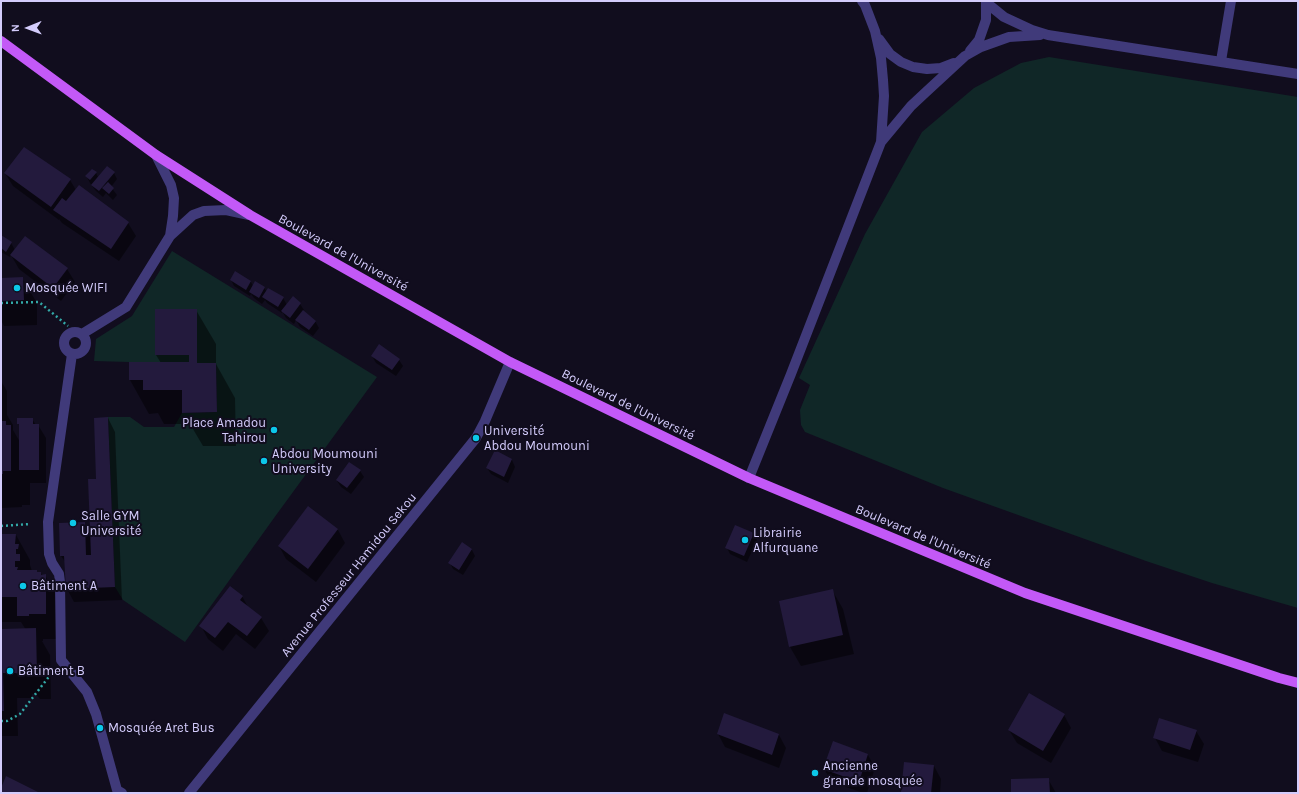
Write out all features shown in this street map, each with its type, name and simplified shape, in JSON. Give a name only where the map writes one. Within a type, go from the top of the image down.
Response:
[{"type":"main road","name":"Boulevard de l'Université","points":[[1,41],[156,155],[250,215],[510,362],[749,478],[1025,593],[1279,678],[1298,683]]},
{"type":"street","points":[[862,1],[881,43],[890,54],[901,62],[913,67],[927,69],[941,68],[954,64],[981,47],[1009,37],[1048,34]]},
{"type":"street","points":[[749,478],[881,142],[883,80],[881,58],[871,16],[872,1]]},
{"type":"street","points":[[881,142],[911,106],[965,56],[979,40],[986,20],[986,1]]},
{"type":"street","points":[[986,1],[1004,17],[1032,30],[1048,34],[1298,74]]},
{"type":"street","points":[[1220,61],[1231,1]]},
{"type":"street","points":[[156,155],[171,185],[173,216],[170,236]]},
{"type":"street","points":[[78,333],[86,339],[85,348],[78,354],[72,354],[67,351],[64,344],[68,335],[78,333],[126,307],[170,236],[193,215],[204,211],[226,210],[250,215]]},
{"type":"street","points":[[72,354],[48,522],[50,554],[52,563],[59,574],[60,582],[61,660],[86,692],[96,714],[117,790],[122,793]]},
{"type":"street","name":"Avenue Professeur Hamidou Sekou","points":[[189,793],[476,438],[485,421],[510,362]]},
{"type":"path","points":[[1,303],[39,302],[78,333]]},
{"type":"path","points":[[1,526],[48,522]]},
{"type":"path","points":[[1,722],[20,714],[61,660]]},
{"type":"green space","points":[[1049,57],[1298,97],[1298,608],[1212,583],[1146,561],[943,488],[805,432],[801,425],[800,410],[810,385],[799,378],[865,234],[922,132],[974,88],[1021,63]]},
{"type":"green space","points":[[172,251],[377,377],[185,642],[123,600],[115,587],[108,417],[130,417],[144,427],[174,427],[182,413],[217,412],[216,363],[197,363],[196,309],[155,309],[155,355],[189,355],[189,362],[94,361],[96,339],[132,316]]},
{"type":"building","points":[[24,147],[71,179],[51,207],[4,173]]},
{"type":"building","points":[[107,166],[115,172],[99,191],[91,185]]},
{"type":"building","points":[[92,169],[97,172],[90,180],[85,176]]},
{"type":"building","points":[[108,182],[114,188],[109,194],[102,188]]},
{"type":"building","points":[[79,185],[129,222],[111,249],[53,210],[62,198],[66,201]]},
{"type":"building","points":[[1,235],[12,242],[6,252],[1,248]]},
{"type":"building","points":[[25,236],[68,268],[53,288],[10,255]]},
{"type":"building","points":[[235,271],[251,281],[246,290],[230,280]]},
{"type":"building","points":[[23,277],[24,300],[1,301],[1,278]]},
{"type":"building","points":[[255,281],[265,287],[259,298],[249,292]]},
{"type":"building","points":[[268,288],[284,297],[278,307],[262,297]]},
{"type":"building","points":[[293,296],[301,303],[290,318],[281,311]]},
{"type":"building","points":[[155,309],[197,309],[197,363],[216,363],[217,412],[182,413],[182,390],[143,390],[143,380],[129,380],[129,362],[189,362],[189,355],[155,355]]},
{"type":"building","points":[[303,310],[316,321],[309,330],[295,320]]},
{"type":"building","points":[[379,344],[400,359],[392,370],[371,356]]},
{"type":"building","points":[[108,417],[115,587],[66,589],[64,556],[60,556],[59,523],[85,522],[86,555],[91,555],[88,479],[96,479],[94,418]]},
{"type":"building","points":[[17,418],[33,418],[33,424],[39,424],[39,470],[19,470],[19,424],[17,424]]},
{"type":"building","points":[[1,421],[6,421],[6,425],[11,425],[11,471],[3,471],[3,474],[1,474]]},
{"type":"building","points":[[495,450],[512,459],[504,477],[486,468]]},
{"type":"building","points":[[349,462],[361,470],[347,488],[336,480]]},
{"type":"building","points":[[308,506],[338,529],[308,569],[278,546]]},
{"type":"building","points":[[735,525],[754,533],[744,556],[725,548]]},
{"type":"building","name":"Bâtiment A","points":[[1,534],[16,534],[15,544],[19,544],[18,549],[16,549],[16,554],[20,554],[20,561],[15,561],[15,567],[18,567],[17,570],[37,570],[37,572],[41,572],[41,575],[46,574],[46,614],[17,616],[17,597],[1,597]]},
{"type":"building","points":[[462,542],[472,549],[459,570],[448,563]]},
{"type":"building","points":[[230,586],[243,596],[240,600],[262,617],[247,636],[228,622],[215,638],[199,626]]},
{"type":"building","points":[[833,589],[843,635],[789,647],[779,601]]},
{"type":"building","name":"Bâtiment B","points":[[36,628],[37,674],[24,675],[24,669],[18,669],[18,673],[3,673],[4,711],[1,711],[1,629]]},
{"type":"building","points":[[1029,693],[1065,714],[1043,751],[1008,730]]},
{"type":"building","points":[[724,713],[779,734],[772,755],[717,734]]},
{"type":"building","points":[[1159,718],[1197,730],[1190,750],[1153,738]]},
{"type":"building","points":[[833,741],[868,754],[859,782],[823,769]]},
{"type":"building","points":[[904,762],[934,765],[931,793],[901,792]]},
{"type":"building","points":[[6,776],[40,793],[1,793],[1,788]]},
{"type":"building","points":[[1049,778],[1050,793],[1011,793],[1011,779]]},
{"type":"place","name":"Mosquée WIFI","points":[[17,288]]},
{"type":"place","name":"Place Amadou Tahirou","points":[[274,430]]},
{"type":"place","name":"Université Abdou Moumouni","points":[[476,438]]},
{"type":"place","name":"Abdou Moumouni University","points":[[264,461]]},
{"type":"place","name":"Salle GYM Université","points":[[73,523]]},
{"type":"place","name":"Librairie Alfurquane","points":[[745,540]]},
{"type":"place","name":"Bâtiment A","points":[[23,586]]},
{"type":"place","name":"Bâtiment B","points":[[10,671]]},
{"type":"place","name":"Mosquée Aret Bus","points":[[100,728]]},
{"type":"place","name":"Ancienne grande mosquée","points":[[815,773]]}]
